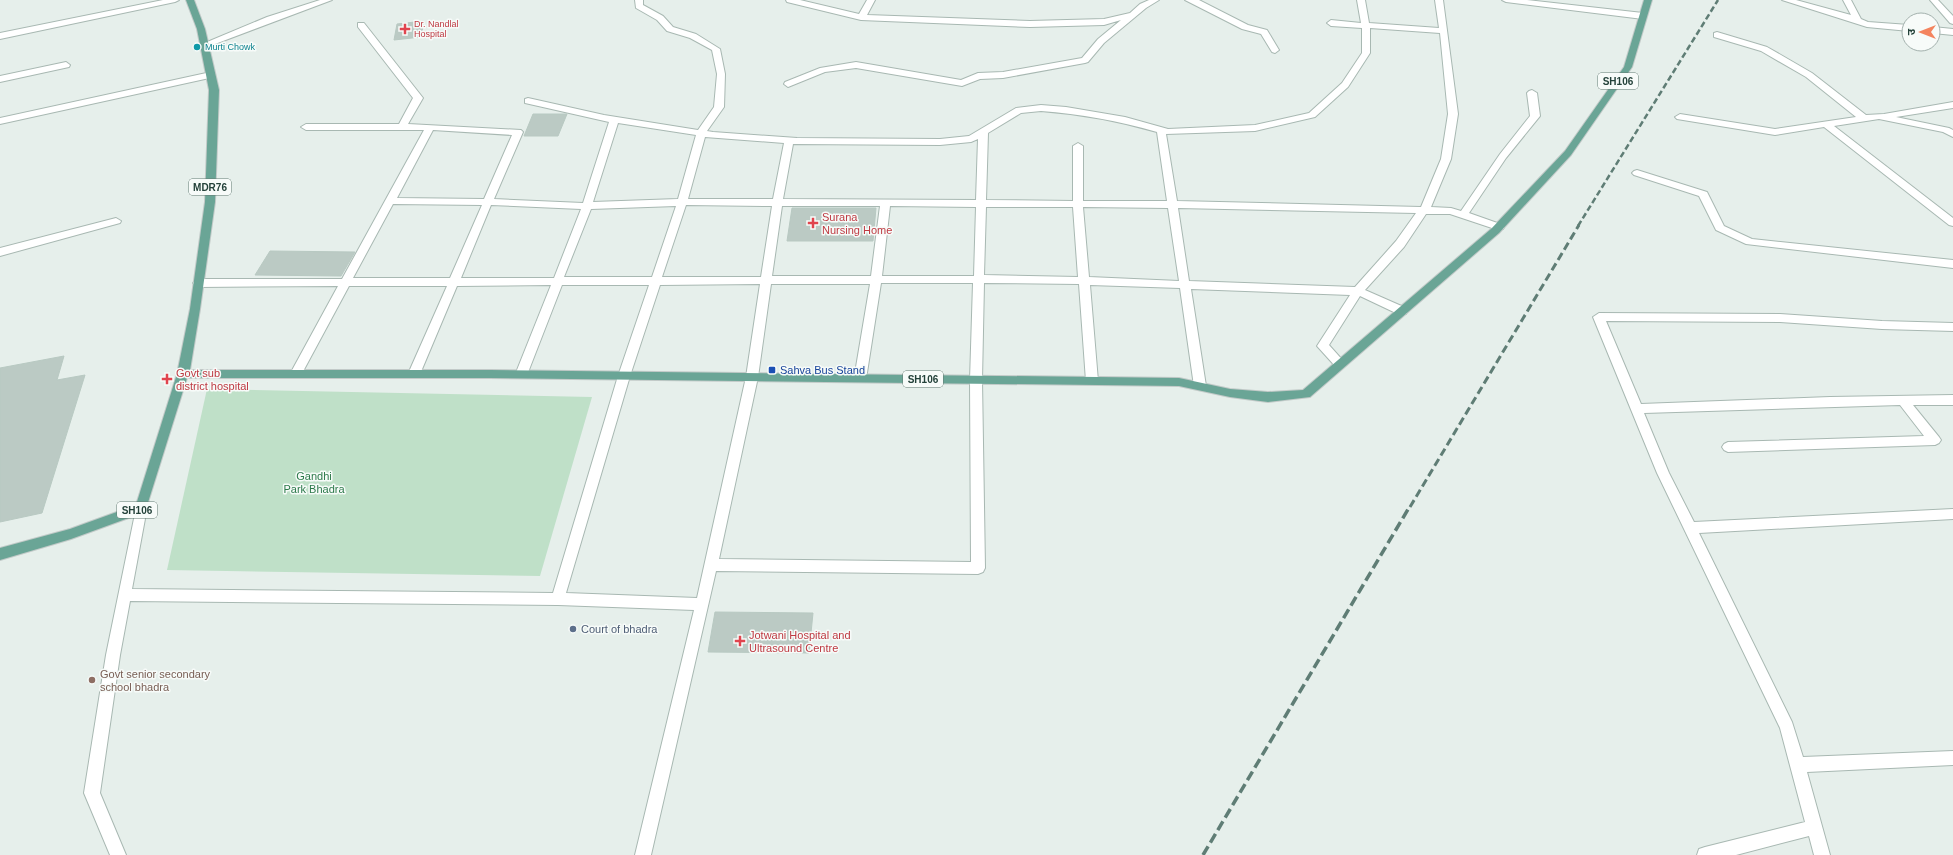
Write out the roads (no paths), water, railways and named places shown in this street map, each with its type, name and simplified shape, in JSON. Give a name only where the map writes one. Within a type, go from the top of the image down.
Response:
[{"type":"main road","name":"MDR76","points":[[183,374],[210,202],[214,90],[201,29],[190,0]]},
{"type":"main road","name":"SH106","points":[[0,554],[71,534],[141,508],[183,374],[414,374],[1179,382],[1230,393],[1268,397],[1306,394],[1499,227],[1568,153],[1628,67],[1648,0]]},
{"type":"street","points":[[0,36],[175,0]]},
{"type":"street","points":[[204,44],[270,19],[328,0]]},
{"type":"street","points":[[558,599],[624,376],[682,202],[701,134],[719,107],[721,74],[716,48],[693,36],[670,30],[660,18],[639,6],[639,0]]},
{"type":"street","points":[[790,0],[861,17],[1030,24],[1104,22],[1133,15]]},
{"type":"street","points":[[861,17],[871,0]]},
{"type":"street","points":[[788,84],[823,70],[856,65],[962,83],[978,76],[1003,75],[1085,60],[1101,41],[1133,15],[1140,3],[1155,0]]},
{"type":"street","points":[[1189,0],[1195,1],[1245,27],[1264,32],[1276,50]]},
{"type":"street","points":[[528,101],[614,120],[701,134],[789,141],[940,142],[971,139],[1020,110],[1041,108],[1066,110],[1125,120],[1168,132],[1255,128],[1312,115],[1345,85],[1366,53],[1366,25],[1361,0]]},
{"type":"street","points":[[1340,364],[1323,346],[1358,291],[1400,244],[1427,204],[1446,159],[1454,114],[1444,31],[1438,0]]},
{"type":"street","points":[[1506,0],[1643,16]]},
{"type":"street","points":[[1786,0],[1827,10],[1867,24],[1901,27]]},
{"type":"street","points":[[1847,0],[1857,20]]},
{"type":"street","points":[[1934,0],[1953,21]]},
{"type":"street","points":[[1331,24],[1444,31]]},
{"type":"street","points":[[361,25],[418,98],[402,127]]},
{"type":"street","points":[[1941,31],[1953,32]]},
{"type":"street","points":[[1717,35],[1764,48],[1808,75],[1864,118]]},
{"type":"street","points":[[0,79],[66,65]]},
{"type":"street","points":[[0,121],[211,75]]},
{"type":"street","points":[[1463,214],[1503,156],[1535,116],[1532,93]]},
{"type":"street","points":[[1680,117],[1775,132],[1953,105]]},
{"type":"street","points":[[1879,116],[1946,130],[1953,134]]},
{"type":"street","points":[[521,375],[556,282],[587,206],[614,120]]},
{"type":"street","points":[[1826,124],[1953,223]]},
{"type":"street","points":[[306,127],[430,127],[518,132],[414,374]]},
{"type":"street","points":[[296,374],[430,127]]},
{"type":"street","points":[[1161,130],[1200,386]]},
{"type":"street","points":[[711,565],[978,568],[976,380],[983,131]]},
{"type":"street","points":[[643,855],[711,565],[752,377],[777,203],[789,141]]},
{"type":"street","points":[[1078,146],[1078,205],[1092,381]]},
{"type":"street","points":[[1637,173],[1703,194],[1720,228],[1750,242],[1914,261],[1953,264]]},
{"type":"street","points":[[390,201],[489,202],[587,206],[682,202],[1172,205],[1422,210],[1451,211],[1499,227]]},
{"type":"street","points":[[860,378],[876,280],[885,204]]},
{"type":"street","points":[[0,252],[116,221]]},
{"type":"street","points":[[198,283],[454,283],[656,280],[1083,281],[1358,291],[1402,311]]},
{"type":"street","points":[[1822,855],[1787,727],[1663,473],[1599,317],[1780,318],[1953,327]]},
{"type":"street","points":[[1636,409],[1953,400]]},
{"type":"street","points":[[1728,447],[1935,440],[1903,401]]},
{"type":"street","points":[[118,855],[92,793],[113,655],[141,508]]},
{"type":"street","points":[[1690,528],[1906,515],[1953,514]]},
{"type":"street","points":[[124,595],[558,599],[701,604]]},
{"type":"street","points":[[1797,765],[1953,758]]},
{"type":"street","points":[[1705,855],[1814,827]]},
{"type":"railway","points":[[1578,226],[1718,0]]},
{"type":"railway","points":[[1410,507],[1579,225]]},
{"type":"railway","points":[[1203,855],[1410,506]]},
{"type":"place","name":"Dr. Nandlal Hospital","points":[[405,29]]},
{"type":"place","name":"Murti Chowk","points":[[197,47]]},
{"type":"place","name":"Surana Nursing Home","points":[[813,223]]},
{"type":"place","name":"Sahva Bus Stand","points":[[772,370]]},
{"type":"place","name":"Govt sub district hospital","points":[[167,379]]},
{"type":"place","name":"Court of bhadra","points":[[573,629]]},
{"type":"place","name":"Jotwani Hospital and Ultrasound Centre","points":[[740,641]]},
{"type":"place","name":"Govt senior secondary school bhadra","points":[[92,680]]},
{"type":"park label","name":"Gandhi Park Bhadra","points":[[314,482]]}]
